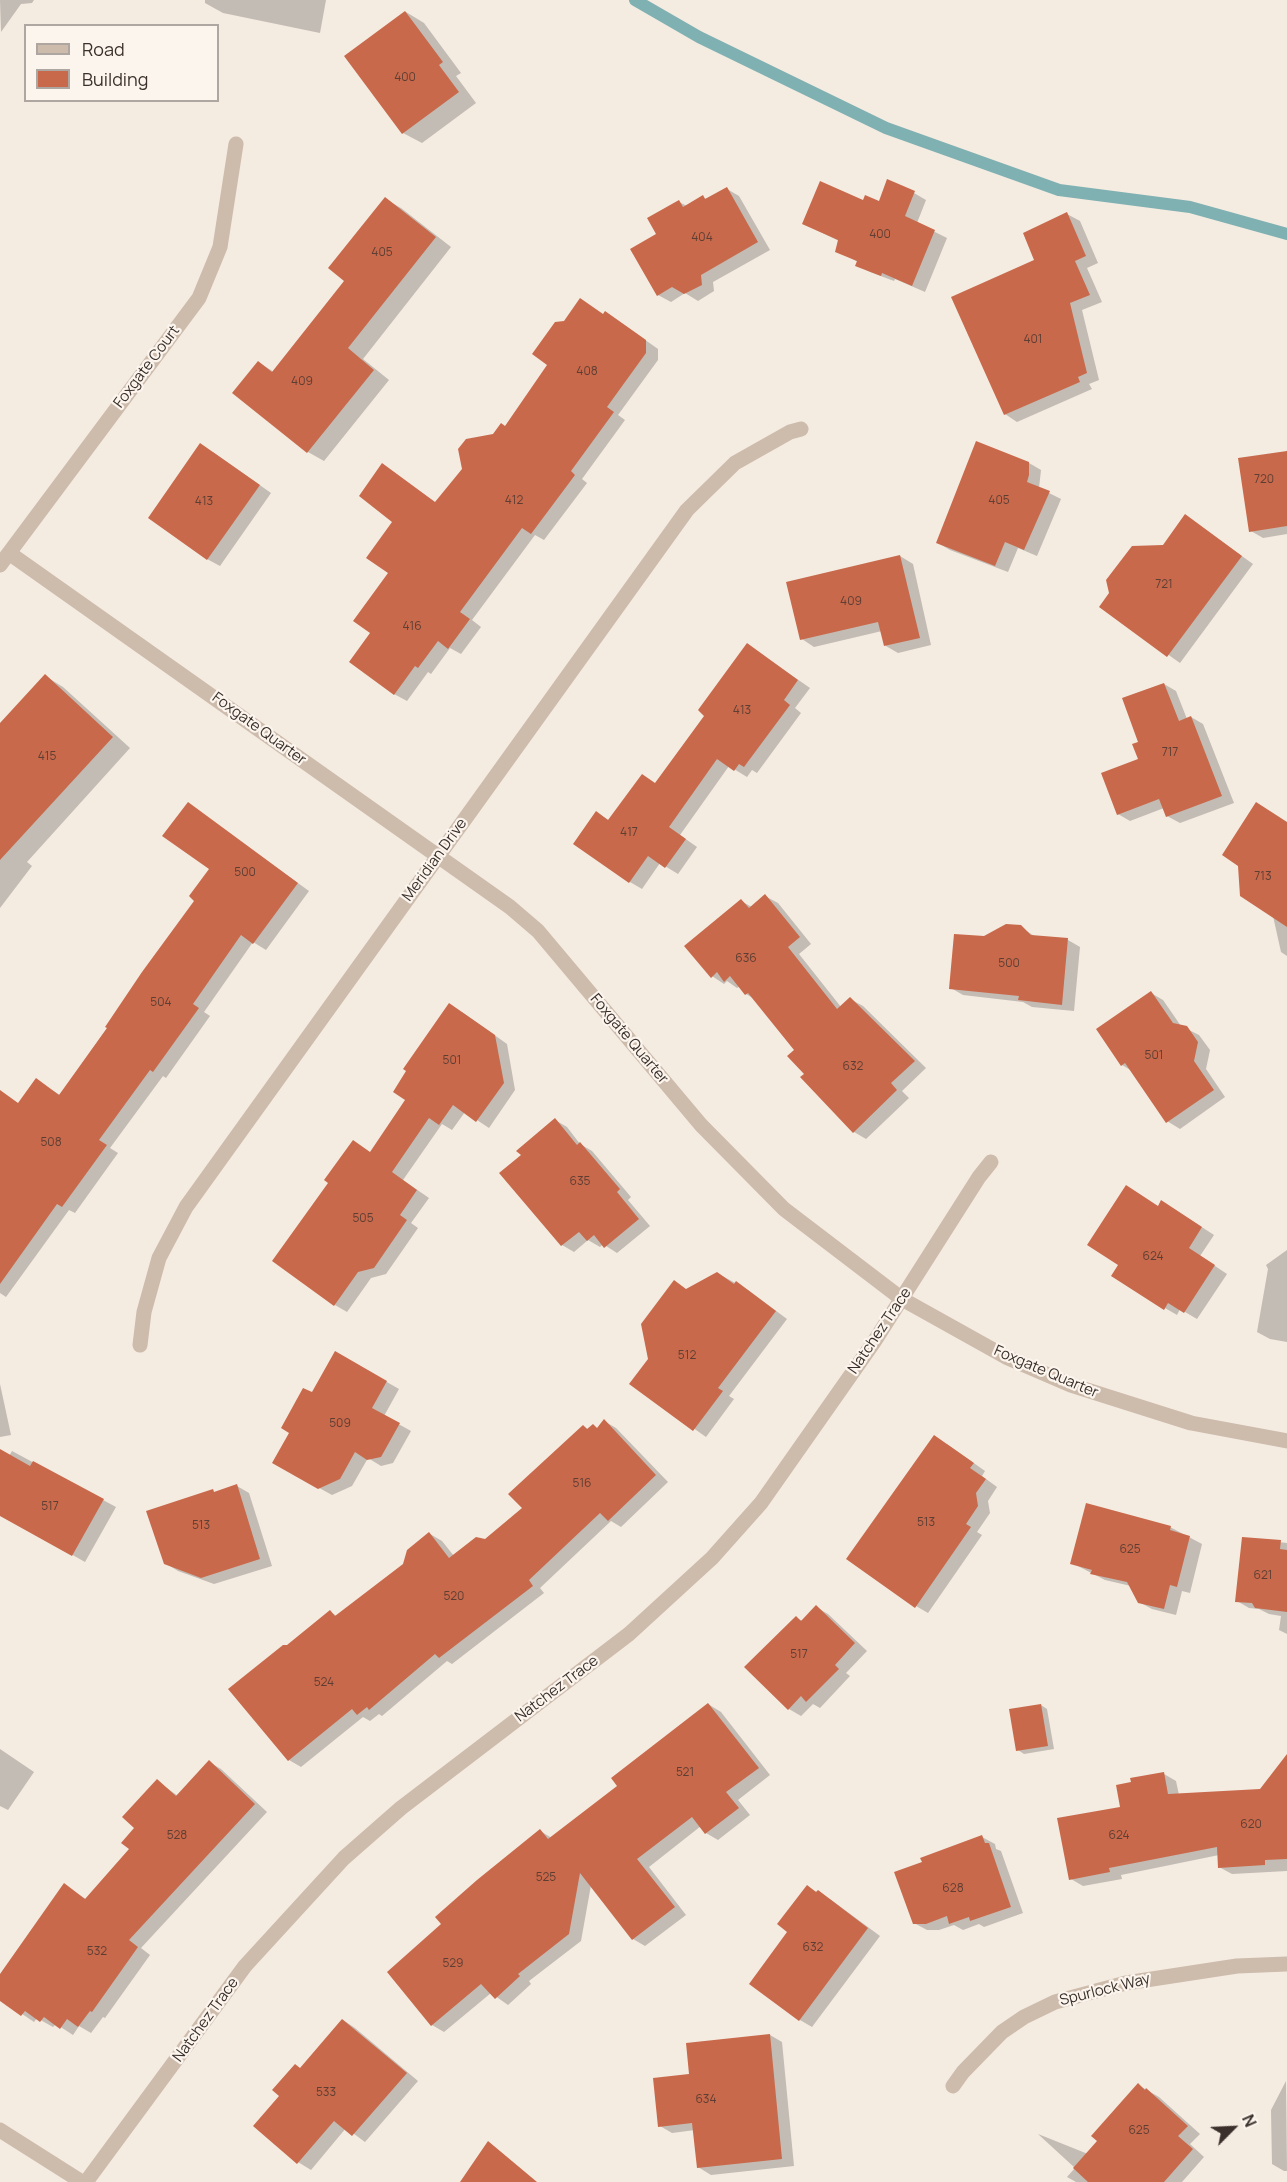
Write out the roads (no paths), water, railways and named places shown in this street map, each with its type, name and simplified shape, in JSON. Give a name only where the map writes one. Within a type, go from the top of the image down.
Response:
[{"type":"street","name":"Foxgate Court","points":[[5,559],[199,298],[220,247],[236,144]]},
{"type":"street","name":"Meridian Drive","points":[[140,1345],[144,1312],[159,1258],[186,1207],[687,510],[735,463],[789,432],[801,429]]},
{"type":"street","name":"Foxgate Quarter","points":[[5,559],[510,907],[538,931],[701,1125],[784,1209],[902,1299],[1006,1357],[1071,1385],[1191,1424],[1287,1441]]},
{"type":"street","name":"Natchez Trace","points":[[84,2182],[245,1966],[317,1885],[401,1808],[629,1634],[712,1558],[761,1503],[874,1342],[979,1177],[991,1162]]},
{"type":"street","name":"Spurlock Way","points":[[953,2086],[963,2072],[1002,2032],[1024,2017],[1055,2002],[1126,1983],[1237,1966],[1287,1964]]},
{"type":"street","points":[[0,2130],[84,2182]]},
{"type":"waterway","points":[[635,0],[699,37],[886,128],[1059,190],[1190,207],[1287,234]]}]
